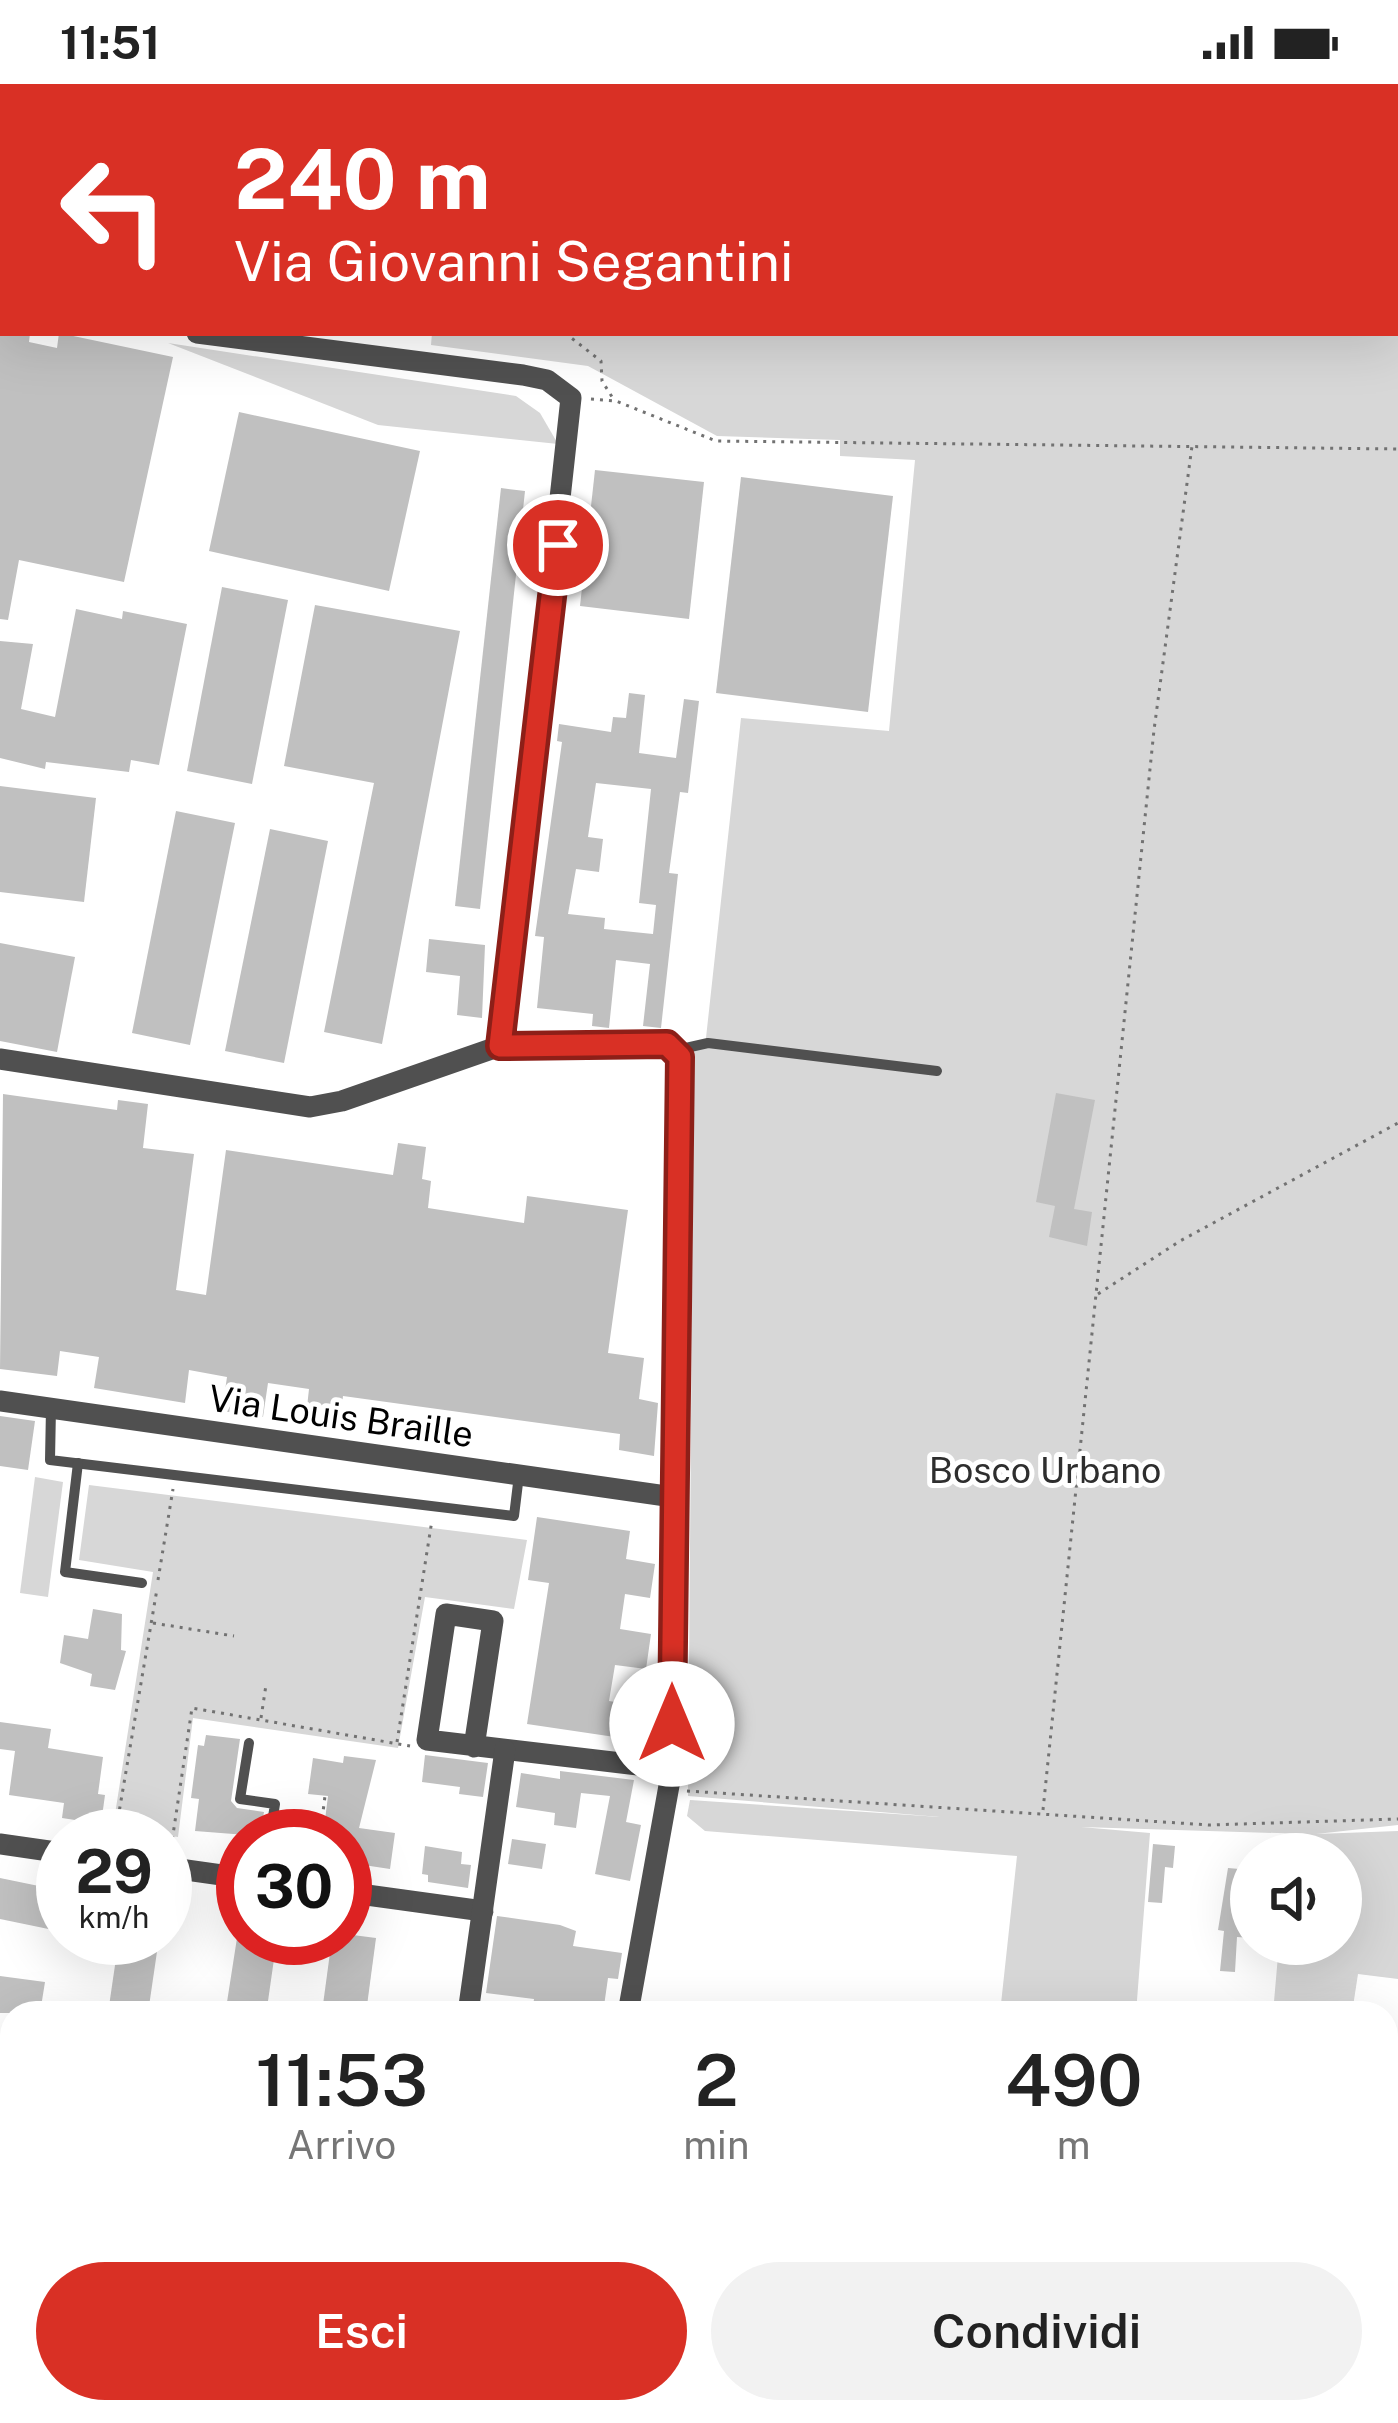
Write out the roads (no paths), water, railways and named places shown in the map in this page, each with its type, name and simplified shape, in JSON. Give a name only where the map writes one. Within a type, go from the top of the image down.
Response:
[{"type":"street","points":[[220,336],[547,380],[571,398],[500,1046]]},
{"type":"street","points":[[0,1059],[310,1107],[342,1101],[500,1046],[667,1044],[677,1050],[671,1779],[630,2001]]},
{"type":"street","name":"Via Louis Braille","points":[[0,1401],[673,1498]]},
{"type":"street","points":[[474,1747],[493,1621],[446,1614],[427,1740],[671,1779]]},
{"type":"street","points":[[470,2001],[505,1750]]},
{"type":"street","points":[[0,1844],[36,1849]]},
{"type":"street","points":[[372,1896],[483,1911]]},
{"type":"lane","points":[[677,1050],[708,1043],[937,1071]]},
{"type":"lane","points":[[52,1408],[50,1460],[514,1516],[519,1475]]},
{"type":"lane","points":[[78,1463],[65,1572],[142,1583]]},
{"type":"lane","points":[[249,1743],[240,1799],[275,1804],[274,1809]]},
{"type":"park label","name":"Bosco Urbano","points":[[1045,1470]]}]
